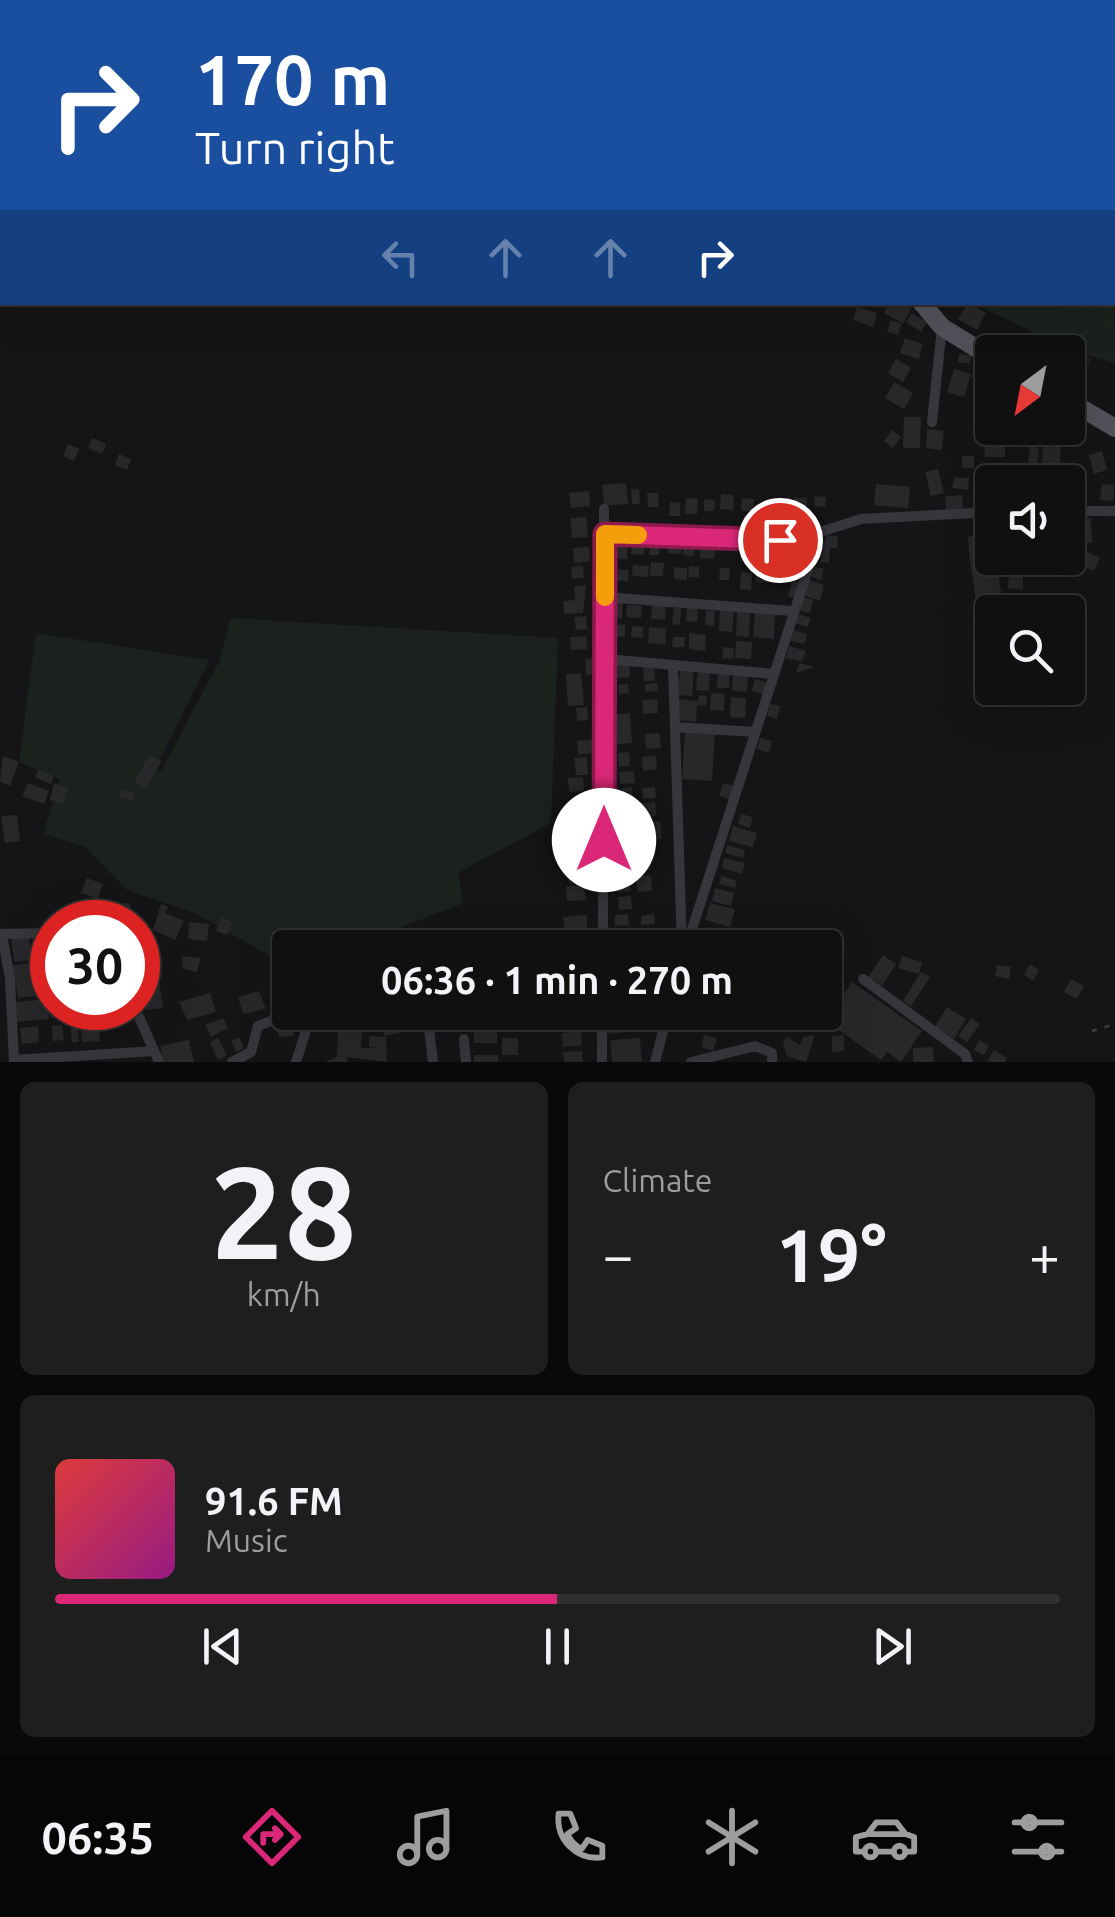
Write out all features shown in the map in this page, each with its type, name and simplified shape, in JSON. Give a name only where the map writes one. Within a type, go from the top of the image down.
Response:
[{"type":"main road","points":[[923,305],[942,328],[975,348]]},
{"type":"main road","points":[[1085,410],[1115,428]]},
{"type":"street","points":[[932,422],[942,328]]},
{"type":"street","points":[[603,930],[604,510]]},
{"type":"street","points":[[1085,510],[1115,511]]},
{"type":"street","points":[[690,930],[815,542],[827,527],[861,519],[975,513]]},
{"type":"street","points":[[605,534],[815,542]]},
{"type":"street","points":[[604,597],[792,611]]},
{"type":"street","points":[[606,660],[774,674]]},
{"type":"street","points":[[674,665],[683,930]]},
{"type":"street","points":[[675,727],[756,732]]},
{"type":"street","points":[[30,933],[1,934],[10,978],[14,1061],[156,1056],[145,1030]]},
{"type":"street","points":[[863,979],[966,1054],[968,1062]]},
{"type":"street","points":[[232,1062],[250,1052],[258,1026],[271,1020]]},
{"type":"street","points":[[296,1062],[306,1030]]},
{"type":"street","points":[[430,1030],[433,1062]]},
{"type":"street","points":[[602,1030],[602,1062]]},
{"type":"street","points":[[654,1062],[663,1030]]},
{"type":"street","points":[[464,1039],[466,1062]]},
{"type":"street","points":[[697,1061],[756,1046],[772,1053],[772,1062]]},
{"type":"path","points":[[1092,1031],[1115,1024]]},
{"type":"shaded area","points":[[976,305],[1114,305],[1115,363],[1085,354],[1085,335],[1040,335]]},
{"type":"shaded area","points":[[231,618],[558,638],[551,823],[459,872],[462,904],[394,930],[272,930],[272,958],[197,914],[127,890],[85,847],[43,834],[60,779],[19,762],[36,633],[209,660],[155,769],[161,771],[219,662]]},
{"type":"building","points":[[888,305],[912,308],[903,324],[884,313]]},
{"type":"building","points":[[967,305],[986,313],[977,330],[958,319]]},
{"type":"building","points":[[857,307],[877,313],[873,327],[853,320]]},
{"type":"building","points":[[912,313],[927,322],[921,332],[906,322]]},
{"type":"building","points":[[891,320],[902,324],[898,335],[887,332]]},
{"type":"building","points":[[905,338],[923,344],[919,359],[900,353]]},
{"type":"building","points":[[959,354],[971,356],[970,364],[958,362]]},
{"type":"building","points":[[896,359],[911,368],[903,382],[888,373]]},
{"type":"building","points":[[954,369],[971,374],[964,397],[947,392]]},
{"type":"building","points":[[894,382],[913,393],[904,409],[885,398]]},
{"type":"building","points":[[904,417],[921,417],[920,448],[903,448]]},
{"type":"building","points":[[927,429],[944,431],[942,450],[926,448]]},
{"type":"building","points":[[892,430],[901,437],[893,448],[884,441]]},
{"type":"building","points":[[92,438],[106,444],[102,454],[88,448]]},
{"type":"building","points":[[68,444],[79,449],[74,461],[63,456]]},
{"type":"building","points":[[984,445],[1005,445],[1005,457],[985,457]]},
{"type":"building","points":[[1043,445],[1061,445],[1060,465],[1042,465]]},
{"type":"building","points":[[1030,446],[1039,448],[1037,464],[1028,463]]},
{"type":"building","points":[[1102,451],[1107,470],[1094,474],[1089,455]]},
{"type":"building","points":[[119,454],[131,459],[127,470],[115,465]]},
{"type":"building","points":[[962,456],[974,456],[974,468],[962,468]]},
{"type":"building","points":[[938,469],[944,493],[931,496],[925,472]]},
{"type":"building","points":[[954,477],[969,478],[968,490],[952,488]]},
{"type":"building","points":[[626,483],[628,504],[604,506],[602,485]]},
{"type":"building","points":[[876,484],[910,487],[908,508],[874,505]]},
{"type":"building","points":[[1102,484],[1114,485],[1113,501],[1100,500]]},
{"type":"building","points":[[639,489],[640,504],[632,504],[631,490]]},
{"type":"building","points":[[589,491],[590,506],[571,508],[569,493]]},
{"type":"building","points":[[647,493],[658,493],[659,507],[648,507]]},
{"type":"building","points":[[721,494],[734,495],[733,510],[720,509]]},
{"type":"building","points":[[962,495],[963,509],[946,510],[945,496]]},
{"type":"building","points":[[815,496],[826,497],[825,507],[814,506]]},
{"type":"building","points":[[794,497],[807,498],[806,516],[793,515]]},
{"type":"building","points":[[686,498],[698,499],[697,514],[685,514]]},
{"type":"building","points":[[742,498],[754,499],[753,512],[741,511]]},
{"type":"building","points":[[704,499],[715,500],[714,511],[704,511]]},
{"type":"building","points":[[777,499],[786,500],[785,515],[776,515]]},
{"type":"building","points":[[761,501],[771,502],[770,512],[760,511]]},
{"type":"building","points":[[670,502],[680,503],[680,516],[669,516]]},
{"type":"building","points":[[586,517],[588,537],[572,538],[570,518]]},
{"type":"building","points":[[1085,518],[1091,518],[1092,543],[1085,543]]},
{"type":"building","points":[[826,535],[838,536],[837,548],[830,548],[829,563],[820,562]]},
{"type":"building","points":[[975,536],[975,575],[998,575],[1001,595],[975,595],[968,537]]},
{"type":"building","points":[[609,537],[628,537],[627,559],[608,558]]},
{"type":"building","points":[[633,538],[645,539],[644,555],[631,554]]},
{"type":"building","points":[[684,538],[696,539],[694,556],[683,555]]},
{"type":"building","points":[[669,540],[682,541],[681,554],[668,553]]},
{"type":"building","points":[[650,542],[660,543],[659,555],[649,555]]},
{"type":"building","points":[[701,544],[715,545],[714,559],[700,558]]},
{"type":"building","points":[[741,544],[752,545],[751,562],[740,562]]},
{"type":"building","points":[[757,545],[770,545],[769,557],[756,556]]},
{"type":"building","points":[[589,547],[590,561],[574,563],[573,548]]},
{"type":"building","points":[[777,548],[788,549],[787,564],[776,563]]},
{"type":"building","points":[[1085,553],[1100,558],[1094,571],[1085,567]]},
{"type":"building","points":[[651,562],[664,563],[663,576],[650,576]]},
{"type":"building","points":[[633,565],[649,566],[648,577],[632,576]]},
{"type":"building","points":[[583,566],[584,578],[572,579],[571,567]]},
{"type":"building","points":[[689,566],[699,567],[699,577],[688,577]]},
{"type":"building","points":[[811,566],[824,569],[821,580],[809,576]]},
{"type":"building","points":[[674,567],[687,568],[687,580],[674,579]]},
{"type":"building","points":[[720,568],[730,568],[729,580],[719,580]]},
{"type":"building","points":[[609,569],[629,570],[628,581],[608,580]]},
{"type":"building","points":[[756,570],[771,571],[770,583],[756,582]]},
{"type":"building","points":[[741,572],[752,573],[751,590],[740,589]]},
{"type":"building","points":[[1009,575],[1023,575],[1023,590],[1008,588]]},
{"type":"building","points":[[809,580],[824,585],[820,601],[805,596]]},
{"type":"building","points":[[792,581],[799,582],[795,598],[788,596]]},
{"type":"building","points":[[586,585],[583,613],[564,614],[563,601],[575,600],[574,586]]},
{"type":"building","points":[[799,596],[813,600],[810,613],[795,609]]},
{"type":"building","points":[[610,601],[623,602],[622,619],[609,618]]},
{"type":"building","points":[[652,603],[666,604],[665,620],[651,619]]},
{"type":"building","points":[[627,605],[642,606],[641,618],[626,617]]},
{"type":"building","points":[[674,607],[681,608],[680,625],[672,624]]},
{"type":"building","points":[[687,607],[698,608],[697,622],[686,621]]},
{"type":"building","points":[[720,608],[734,609],[732,632],[719,631]]},
{"type":"building","points":[[706,610],[715,611],[714,626],[705,625]]},
{"type":"building","points":[[737,611],[750,612],[749,637],[736,636]]},
{"type":"building","points":[[755,611],[775,613],[774,639],[753,637]]},
{"type":"building","points":[[797,614],[811,618],[808,627],[794,623]]},
{"type":"building","points":[[586,616],[587,629],[576,630],[574,617]]},
{"type":"building","points":[[613,624],[625,625],[625,637],[613,636]]},
{"type":"building","points":[[632,626],[643,627],[643,638],[631,637]]},
{"type":"building","points":[[649,627],[666,629],[665,645],[648,643]]},
{"type":"building","points":[[790,629],[807,634],[804,644],[787,640]]},
{"type":"building","points":[[689,633],[706,635],[705,651],[689,649]]},
{"type":"building","points":[[586,636],[587,649],[571,650],[570,637]]},
{"type":"building","points":[[673,637],[685,637],[684,647],[672,647]]},
{"type":"building","points":[[736,641],[752,642],[751,659],[735,658]]},
{"type":"building","points":[[789,646],[806,651],[802,662],[786,658]]},
{"type":"building","points":[[723,647],[734,648],[733,659],[722,658]]},
{"type":"building","points":[[596,658],[597,674],[586,675],[585,659]]},
{"type":"building","points":[[629,663],[630,677],[617,678],[616,664]]},
{"type":"building","points":[[799,663],[815,667],[796,673]]},
{"type":"building","points":[[654,666],[655,681],[644,681],[643,667]]},
{"type":"building","points":[[681,667],[694,668],[692,696],[677,695]]},
{"type":"building","points":[[698,670],[710,671],[709,691],[696,690]]},
{"type":"building","points":[[718,672],[730,672],[729,688],[717,688]]},
{"type":"building","points":[[581,673],[584,705],[568,706],[566,674]]},
{"type":"building","points":[[733,674],[748,675],[747,692],[732,691]]},
{"type":"building","points":[[755,679],[770,683],[766,695],[752,691]]},
{"type":"building","points":[[657,683],[658,691],[645,692],[645,684]]},
{"type":"building","points":[[628,684],[629,693],[619,694],[618,685]]},
{"type":"building","points":[[711,693],[725,694],[724,711],[710,710]]},
{"type":"building","points":[[699,695],[707,696],[706,706],[697,705],[696,722],[677,720],[678,699],[698,701]]},
{"type":"building","points":[[731,697],[746,698],[745,718],[730,717]]},
{"type":"building","points":[[657,699],[658,713],[643,714],[642,700]]},
{"type":"building","points":[[770,704],[780,706],[777,719],[767,716]]},
{"type":"building","points":[[587,707],[588,720],[577,721],[576,708]]},
{"type":"building","points":[[630,713],[632,743],[610,745],[608,715]]},
{"type":"building","points":[[685,730],[715,732],[712,781],[682,779]]},
{"type":"building","points":[[659,733],[661,748],[646,749],[645,734]]},
{"type":"building","points":[[760,738],[772,741],[769,753],[757,749]]},
{"type":"building","points":[[593,739],[595,753],[578,754],[577,741]]},
{"type":"building","points":[[629,752],[630,766],[619,767],[618,753]]},
{"type":"building","points":[[149,755],[162,761],[146,788],[134,782]]},
{"type":"building","points":[[3,756],[19,762],[10,786],[0,782]]},
{"type":"building","points":[[656,756],[657,769],[643,771],[642,757]]},
{"type":"building","points":[[587,757],[588,775],[576,775],[574,758]]},
{"type":"building","points":[[38,770],[54,776],[51,784],[35,778]]},
{"type":"building","points":[[634,771],[635,783],[620,784],[619,772]]},
{"type":"building","points":[[583,777],[584,791],[569,792],[568,778]]},
{"type":"building","points":[[28,783],[49,791],[44,804],[22,796]]},
{"type":"building","points":[[54,783],[68,788],[63,804],[50,800]]},
{"type":"building","points":[[723,783],[737,786],[733,800],[719,796]]},
{"type":"building","points":[[632,787],[633,800],[623,801],[622,788]]},
{"type":"building","points":[[655,787],[656,798],[643,799],[642,788]]},
{"type":"building","points":[[121,789],[135,792],[132,801],[119,798]]},
{"type":"building","points":[[586,797],[587,809],[573,810],[572,798]]},
{"type":"building","points":[[655,802],[656,816],[641,817],[640,803]]},
{"type":"building","points":[[628,806],[629,815],[619,816],[618,807]]},
{"type":"building","points":[[582,813],[584,830],[562,832],[560,815]]},
{"type":"building","points":[[741,814],[753,817],[750,828],[738,824]]},
{"type":"building","points":[[17,815],[20,841],[5,843],[1,816]]},
{"type":"building","points":[[660,821],[662,839],[647,840],[646,822]]},
{"type":"building","points":[[627,823],[628,836],[617,837],[616,824]]},
{"type":"building","points":[[733,826],[757,833],[753,847],[729,841]]},
{"type":"building","points":[[584,833],[586,865],[564,867],[568,834]]},
{"type":"building","points":[[626,843],[627,854],[617,855],[616,844]]},
{"type":"building","points":[[727,845],[745,850],[743,858],[725,853]]},
{"type":"building","points":[[724,858],[745,863],[742,874],[722,868]]},
{"type":"building","points":[[640,860],[650,860],[651,870],[641,871]]},
{"type":"building","points":[[629,862],[630,870],[616,871],[616,863]]},
{"type":"building","points":[[587,868],[588,883],[569,884],[567,870]]},
{"type":"building","points":[[651,875],[652,891],[637,892],[636,876]]},
{"type":"building","points":[[722,876],[737,881],[735,888],[719,884]]},
{"type":"building","points":[[630,877],[631,891],[618,892],[617,878]]},
{"type":"building","points":[[87,878],[103,884],[97,899],[81,893]]},
{"type":"building","points":[[584,885],[586,900],[567,901],[566,886]]},
{"type":"building","points":[[715,888],[734,893],[731,906],[712,901]]},
{"type":"building","points":[[631,896],[632,909],[619,910],[618,897]]},
{"type":"building","points":[[710,903],[735,909],[730,927],[705,920]]},
{"type":"building","points":[[161,904],[168,907],[165,913],[184,921],[175,940],[160,933]]},
{"type":"building","points":[[628,914],[629,925],[615,926],[615,915]]},
{"type":"building","points":[[654,914],[655,924],[641,925],[641,916]]},
{"type":"building","points":[[587,915],[587,930],[565,930],[563,917]]},
{"type":"building","points":[[221,917],[233,922],[227,935],[216,931]]},
{"type":"building","points":[[189,922],[209,924],[207,941],[188,939]]},
{"type":"building","points":[[29,936],[30,960],[14,962],[11,937]]},
{"type":"building","points":[[883,955],[896,964],[882,986],[868,977]]},
{"type":"building","points":[[182,956],[201,958],[197,972],[183,969]]},
{"type":"building","points":[[902,956],[922,962],[919,974],[898,968]]},
{"type":"building","points":[[30,963],[30,997],[18,998],[13,965]]},
{"type":"building","points":[[1030,964],[1039,970],[1033,981],[1024,975]]},
{"type":"building","points":[[997,965],[1011,967],[1009,979],[995,976]]},
{"type":"building","points":[[921,972],[930,977],[911,1006],[903,1001]]},
{"type":"building","points":[[1071,979],[1084,986],[1077,999],[1064,992]]},
{"type":"building","points":[[852,982],[922,1031],[901,1062],[887,1052],[881,1060],[839,1030],[842,1030],[842,997]]},
{"type":"building","points":[[259,991],[266,1009],[243,1014],[238,997]]},
{"type":"building","points":[[210,993],[216,1012],[187,1020],[179,1002]]},
{"type":"building","points":[[30,1001],[30,1021],[17,1022],[15,1002]]},
{"type":"building","points":[[947,1007],[966,1019],[954,1039],[935,1027]]},
{"type":"building","points":[[223,1018],[228,1028],[211,1037],[205,1025]]},
{"type":"building","points":[[971,1018],[980,1024],[967,1042],[958,1036]]},
{"type":"building","points":[[20,1028],[38,1030],[39,1042],[22,1044]]},
{"type":"building","points":[[52,1030],[63,1030],[64,1040],[53,1041]]},
{"type":"building","points":[[71,1030],[78,1030],[79,1042],[72,1042]]},
{"type":"building","points":[[81,1030],[99,1030],[100,1041],[82,1042]]},
{"type":"building","points":[[278,1030],[293,1030],[294,1036],[279,1037]]},
{"type":"building","points":[[338,1030],[362,1030],[361,1048],[379,1048],[369,1047],[369,1036],[386,1037],[387,1062],[346,1057],[348,1062],[324,1062],[337,1057]]},
{"type":"building","points":[[383,1030],[416,1030],[384,1036]]},
{"type":"building","points":[[474,1030],[497,1030],[497,1043],[474,1043]]},
{"type":"building","points":[[581,1031],[582,1045],[563,1047],[562,1033]]},
{"type":"building","points":[[704,1035],[717,1038],[713,1051],[701,1047]]},
{"type":"building","points":[[815,1035],[806,1062],[787,1056],[783,1045],[786,1036],[800,1045],[803,1037]]},
{"type":"building","points":[[844,1035],[844,1051],[832,1052],[832,1036]]},
{"type":"building","points":[[239,1037],[244,1048],[236,1052],[231,1041]]},
{"type":"building","points":[[218,1038],[227,1056],[218,1060],[210,1042]]},
{"type":"building","points":[[502,1038],[518,1038],[518,1055],[502,1055]]},
{"type":"building","points":[[640,1038],[642,1062],[612,1062],[610,1040]]},
{"type":"building","points":[[189,1040],[194,1062],[163,1062],[160,1046]]},
{"type":"building","points":[[979,1040],[989,1046],[984,1055],[974,1050]]},
{"type":"building","points":[[933,1047],[934,1062],[913,1062],[913,1048]]},
{"type":"building","points":[[994,1050],[1007,1058],[1005,1062],[987,1062]]},
{"type":"building","points":[[582,1051],[583,1062],[564,1062],[563,1052]]},
{"type":"building","points":[[474,1055],[498,1055],[498,1062],[474,1062]]},
{"type":"slow traffic","points":[[605,597],[605,534],[638,535]]},
{"type":"route","points":[[604,840],[605,534],[780,540]]}]
